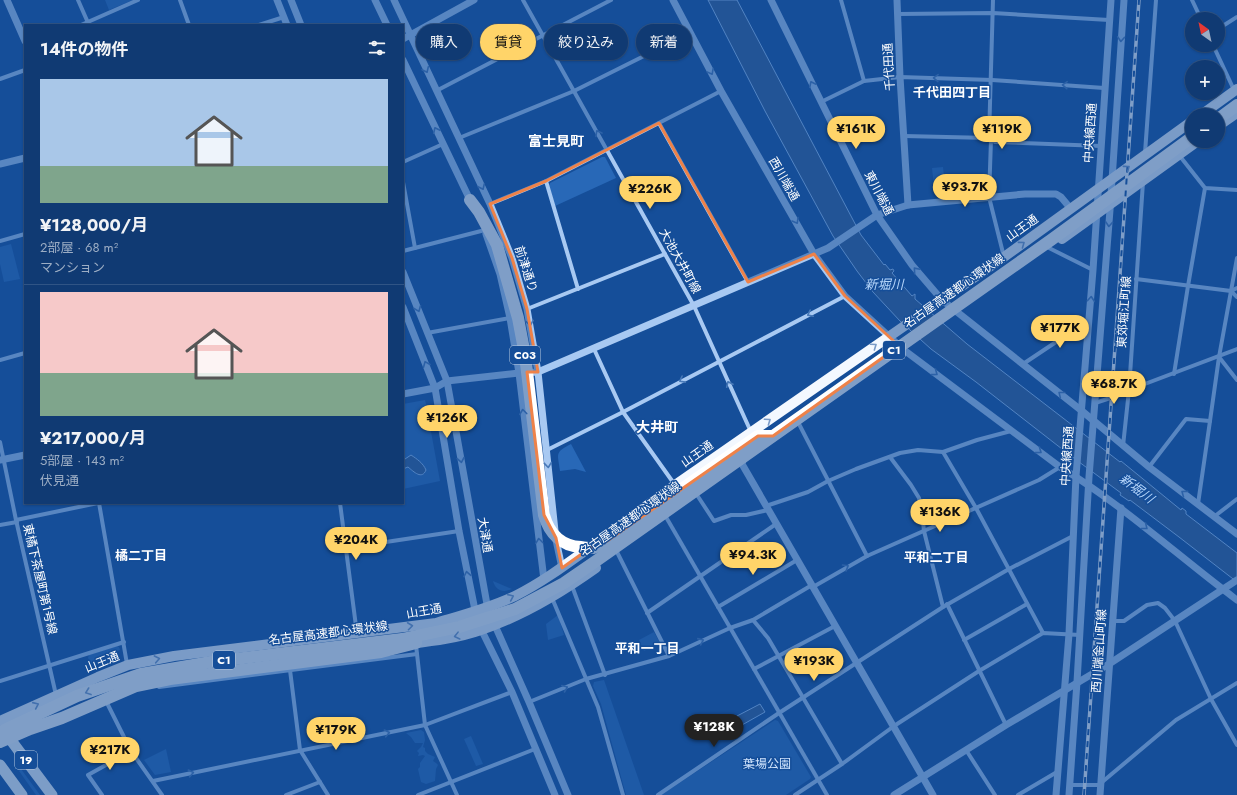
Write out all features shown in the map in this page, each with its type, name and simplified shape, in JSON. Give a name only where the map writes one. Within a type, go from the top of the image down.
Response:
[{"type":"highway","points":[[1225,114],[1237,105]]},
{"type":"highway","name":"名古屋高速都心環状線","points":[[2,738],[77,696],[141,674],[211,662],[442,632],[515,609],[564,583],[1051,240],[1185,143]]},
{"type":"highway","name":"C03","points":[[470,200],[479,212],[497,244],[518,318],[525,355],[544,515],[555,537],[568,545],[594,548],[607,541],[758,436],[773,436]]},
{"type":"highway","points":[[2,738],[62,718],[136,686],[170,679],[381,652],[416,649]]},
{"type":"highway","name":"19","points":[[0,726],[2,738],[52,795]]},
{"type":"highway","name":"19","points":[[0,765],[19,793]]},
{"type":"main road","points":[[1211,108],[1236,90]]},
{"type":"main road","points":[[1225,121],[1237,113]]},
{"type":"main road","name":"山王通","points":[[0,721],[128,665],[174,656],[436,623],[487,608],[516,595],[544,580],[562,568],[675,485],[1004,257],[1185,126]]},
{"type":"main road","points":[[2,738],[136,682],[177,674],[416,649],[481,630],[523,613],[572,586],[697,495],[1110,206],[1188,148]]},
{"type":"street","points":[[7,0],[24,39]]},
{"type":"street","points":[[78,0],[89,24],[138,0]]},
{"type":"street","points":[[180,0],[189,24]]},
{"type":"street","points":[[277,0],[288,24]]},
{"type":"street","points":[[291,0],[301,24]]},
{"type":"street","points":[[375,0],[387,24]]},
{"type":"street","name":"前津通り","points":[[394,0],[490,204],[512,258],[527,309],[538,372],[556,540],[562,568]]},
{"type":"street","points":[[404,38],[474,0]]},
{"type":"street","name":"大池大井町線","points":[[524,0],[694,306],[751,432]]},
{"type":"street","points":[[436,91],[611,0]]},
{"type":"street","name":"西川端通","points":[[673,0],[685,24]]},
{"type":"street","name":"東川端通","points":[[771,0],[877,215],[908,260],[942,300],[1082,411],[1149,467],[1237,534]]},
{"type":"street","points":[[841,0],[864,81]]},
{"type":"street","name":"千代田通","points":[[897,0],[908,204]]},
{"type":"street","points":[[993,0],[989,197],[1004,257]]},
{"type":"street","name":"中央線西通","points":[[1056,795],[1069,634],[1077,473],[1093,270],[1111,0]]},
{"type":"street","name":"中央線西通","points":[[1069,795],[1089,477],[1124,0]]},
{"type":"street","points":[[1145,155],[1156,0]]},
{"type":"street","points":[[1192,0],[1198,12]]},
{"type":"street","points":[[898,14],[993,13],[1110,20]]},
{"type":"street","points":[[262,24],[284,17]]},
{"type":"street","points":[[1225,25],[1237,17]]},
{"type":"street","name":"西川端通","points":[[692,38],[814,254],[845,296],[888,337],[904,350],[1060,467],[1077,473],[1089,485],[1121,508],[1237,600]]},
{"type":"street","points":[[1217,52],[1236,90]]},
{"type":"street","points":[[459,138],[574,91],[637,60]]},
{"type":"street","points":[[404,62],[484,230],[500,274],[510,318],[519,373],[544,580]]},
{"type":"street","points":[[0,79],[24,70]]},
{"type":"street","points":[[821,102],[864,81],[900,77],[992,80],[1104,88]]},
{"type":"street","points":[[490,204],[546,181],[721,91]]},
{"type":"street","points":[[659,123],[748,282]]},
{"type":"street","points":[[904,136],[990,139],[995,142],[1101,146]]},
{"type":"street","points":[[404,162],[443,144]]},
{"type":"street","points":[[1174,374],[1205,188],[1179,155]]},
{"type":"street","points":[[0,164],[24,158]]},
{"type":"street","name":"東郊堀江町線","points":[[1123,446],[1129,391],[1144,180]]},
{"type":"street","points":[[546,181],[578,289]]},
{"type":"street","points":[[404,188],[415,248]]},
{"type":"street","points":[[1205,188],[1237,190]]},
{"type":"street","points":[[404,394],[435,388],[447,381],[538,372],[828,248],[877,215],[908,204],[1025,194],[1056,194],[1071,209]]},
{"type":"street","points":[[404,251],[484,230]]},
{"type":"street","points":[[0,241],[24,234]]},
{"type":"street","points":[[1049,248],[1093,270]]},
{"type":"street","points":[[527,309],[665,254]]},
{"type":"street","points":[[1198,504],[1219,357],[1237,258]]},
{"type":"street","name":"大津通","points":[[404,275],[447,381],[487,608],[568,795]]},
{"type":"street","points":[[1136,279],[1230,291],[1237,288]]},
{"type":"street","points":[[1230,291],[1237,297]]},
{"type":"street","points":[[547,450],[845,296]]},
{"type":"street","name":"大津通","points":[[404,310],[435,388],[459,531],[475,612],[481,630],[512,692],[555,795]]},
{"type":"street","points":[[427,333],[510,318]]},
{"type":"street","points":[[1023,364],[1089,320]]},
{"type":"street","points":[[594,349],[623,412],[675,485]]},
{"type":"street","points":[[1095,403],[1237,349]]},
{"type":"street","points":[[0,360],[24,353]]},
{"type":"street","points":[[1219,357],[1237,380]]},
{"type":"street","points":[[1149,467],[1186,419],[1210,421]]},
{"type":"street","points":[[799,424],[867,556]]},
{"type":"street","points":[[697,495],[714,520],[731,515],[746,516],[808,492],[856,469],[900,453],[918,450],[943,452],[977,440],[1011,431]]},
{"type":"street","points":[[751,432],[742,464],[933,795]]},
{"type":"street","name":"東橘下茶屋町第1号線","points":[[0,442],[2,460],[56,696]]},
{"type":"street","points":[[943,452],[976,508],[1043,633]]},
{"type":"street","points":[[2,460],[24,455]]},
{"type":"street","points":[[890,457],[919,498],[924,531],[945,606],[964,640],[1006,725]]},
{"type":"street","points":[[529,702],[586,679],[605,675],[669,656],[730,628],[753,620],[867,556],[1039,480],[1060,467]]},
{"type":"street","points":[[1215,516],[1237,499]]},
{"type":"street","points":[[0,525],[94,504]]},
{"type":"street","points":[[98,504],[128,665]]},
{"type":"street","points":[[340,504],[356,634]]},
{"type":"street","name":"西川端金山町線","points":[[1100,795],[1121,508]]},
{"type":"street","points":[[666,517],[827,795]]},
{"type":"street","points":[[647,613],[776,524]]},
{"type":"street","points":[[346,548],[459,531]]},
{"type":"street","points":[[658,795],[779,713],[945,606],[1009,569],[1073,536]]},
{"type":"street","points":[[617,552],[669,656]]},
{"type":"street","points":[[718,607],[797,560]]},
{"type":"street","points":[[894,795],[1006,725],[1109,664],[1236,581]]},
{"type":"street","points":[[572,586],[605,675]]},
{"type":"street","points":[[552,598],[598,707],[623,795]]},
{"type":"street","points":[[1112,621],[1124,621],[1148,605],[1158,603],[1165,608],[1174,621],[1211,699],[1237,745]]},
{"type":"street","points":[[964,640],[1027,604]]},
{"type":"street","points":[[753,620],[768,638],[780,657],[842,764]]},
{"type":"street","points":[[754,669],[780,657],[835,626]]},
{"type":"street","points":[[795,795],[842,764],[894,726],[979,671],[1043,633],[1080,635]]},
{"type":"street","points":[[0,681],[124,642]]},
{"type":"street","points":[[156,687],[290,670],[416,649],[425,725],[457,795]]},
{"type":"street","points":[[290,670],[300,750],[328,795]]},
{"type":"street","points":[[136,682],[150,688]]},
{"type":"street","points":[[1070,785],[1101,784],[1176,720],[1237,683]]},
{"type":"street","points":[[153,781],[425,725],[512,692]]},
{"type":"street","points":[[103,696],[131,750],[162,795]]},
{"type":"street","points":[[418,795],[535,749]]},
{"type":"street","points":[[102,795],[88,775],[131,750]]},
{"type":"street","points":[[966,750],[994,795]]},
{"type":"street","points":[[1018,795],[1058,772]]},
{"type":"street","points":[[286,795],[320,782]]},
{"type":"highlighted area","points":[[659,123],[748,282],[814,254],[845,296],[899,346],[773,436],[758,436],[607,541],[590,548],[562,568],[556,538],[544,515],[527,372],[538,372],[527,309],[512,258],[490,204],[546,181]]},
{"type":"green space","points":[[105,0],[133,0],[109,10]]},
{"type":"green space","points":[[602,157],[605,157],[616,178],[555,206],[549,185],[550,183]]},
{"type":"green space","points":[[943,167],[946,195],[935,196],[932,168]]},
{"type":"green space","points":[[11,244],[20,279],[4,282],[0,264],[0,247]]},
{"type":"green space","points":[[425,400],[427,408],[433,415],[433,424],[430,426],[440,481],[404,489],[404,404]]},
{"type":"green space","points":[[571,444],[586,472],[575,469],[560,471],[558,454],[562,449]]},
{"type":"green space","points":[[493,581],[512,589],[506,591],[500,590],[496,587]]},
{"type":"green space","points":[[558,615],[564,635],[548,640],[546,624]]},
{"type":"green space","points":[[654,632],[660,643],[644,651],[639,640]]},
{"type":"green space","points":[[117,646],[120,650],[91,663],[88,658],[89,655]]},
{"type":"green space","points":[[604,680],[644,795],[626,795],[601,704],[593,686],[594,682]]},
{"type":"green space","name":"葉場公園","points":[[775,720],[778,721],[811,777],[786,795],[661,795]]},
{"type":"green space","points":[[421,730],[424,732],[425,740],[423,747],[428,754],[435,757],[433,761],[438,765],[436,769],[435,781],[426,784],[421,782],[418,769],[425,756],[418,756],[419,753],[417,751],[423,743],[415,743],[406,733]]},
{"type":"green space","points":[[471,736],[483,764],[476,766],[464,739]]},
{"type":"green space","points":[[166,749],[171,772],[155,775],[144,760]]},
{"type":"green space","points":[[21,769],[40,795],[36,795],[19,771]]},
{"type":"water","name":"新堀川","points":[[708,0],[737,0],[861,235],[884,265],[885,264],[890,270],[893,269],[894,271],[892,273],[912,296],[915,294],[915,299],[967,344],[1120,462],[1121,461],[1181,510],[1182,508],[1186,511],[1186,514],[1237,553],[1237,582],[1130,500],[1129,501],[1120,495],[1121,493],[931,349],[900,321],[873,292],[833,236],[765,111]]},
{"type":"water","points":[[411,455],[420,461],[426,470],[420,475],[408,467],[404,469],[405,459]]},
{"type":"water","points":[[760,704],[765,712],[742,725],[737,716]]},
{"type":"railway","points":[[1084,795],[1139,0]]},
{"type":"district","name":"千代田四丁目","points":[[952,92]]},
{"type":"district","name":"富士見町","points":[[556,141]]},
{"type":"district","name":"大井町","points":[[657,427]]},
{"type":"district","name":"橘二丁目","points":[[141,555]]},
{"type":"district","name":"平和二丁目","points":[[936,557]]},
{"type":"district","name":"平和一丁目","points":[[647,648]]}]
